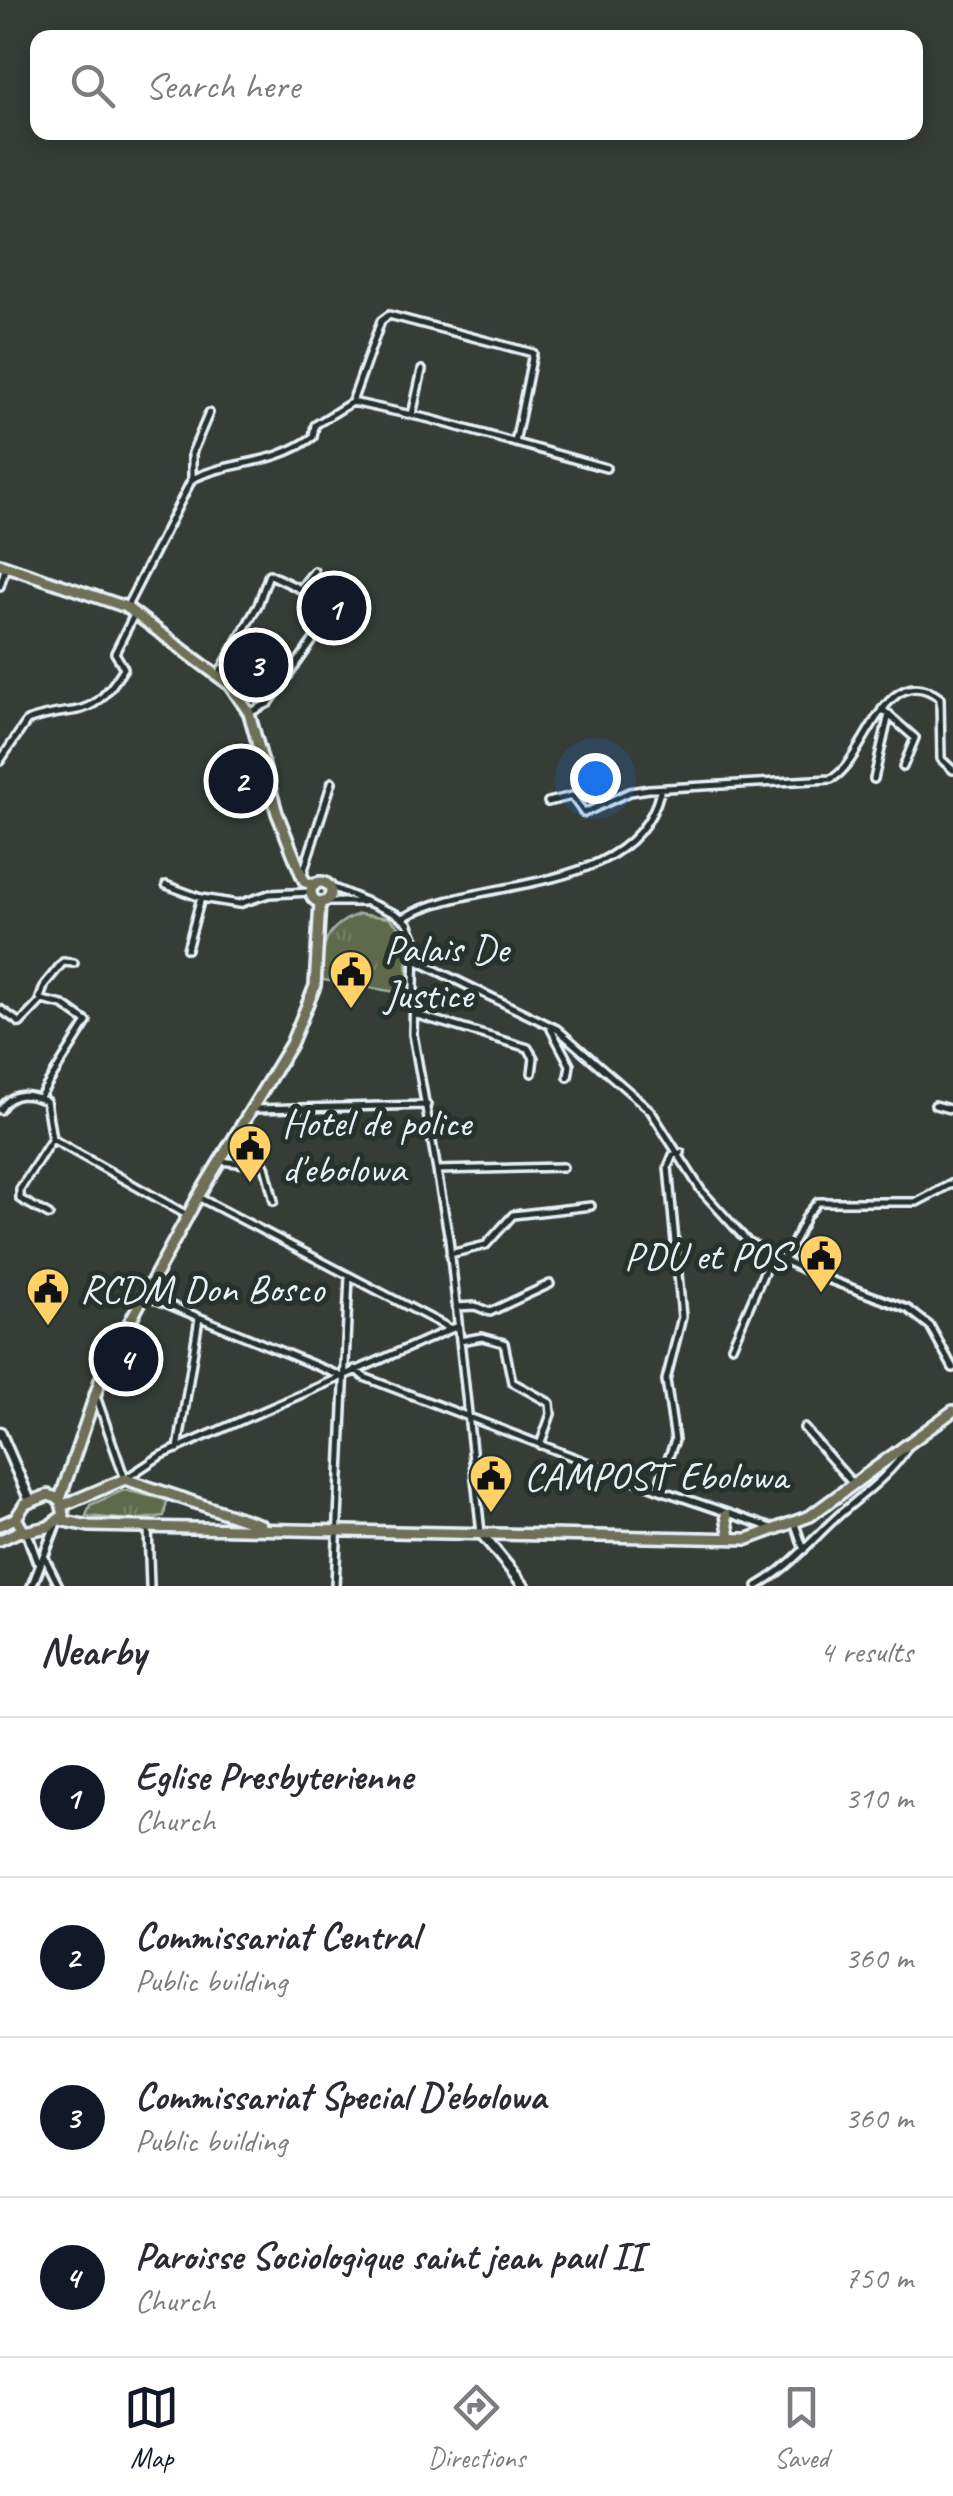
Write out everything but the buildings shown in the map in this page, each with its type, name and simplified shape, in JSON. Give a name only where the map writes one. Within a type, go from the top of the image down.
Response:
[{"type":"main road","points":[[3,565],[130,610],[218,674],[250,713],[277,814],[305,882],[322,902],[315,986],[282,1062],[187,1215],[104,1369],[58,1521]]},
{"type":"main road","points":[[313,889],[329,886],[331,894],[322,902]]},
{"type":"main road","points":[[0,1540],[58,1521],[148,1528],[760,1537],[795,1524],[854,1486],[953,1411]]},
{"type":"main road","points":[[0,1432],[30,1502]]},
{"type":"main road","points":[[0,1525],[16,1518],[30,1502],[48,1496],[62,1502],[125,1479],[269,1528]]},
{"type":"main road","points":[[726,1514],[730,1538]]},
{"type":"main road","points":[[16,1518],[24,1531]]},
{"type":"main road","points":[[481,1533],[524,1586]]},
{"type":"street","points":[[352,402],[381,321],[395,314],[532,352],[515,443]]},
{"type":"street","points":[[412,415],[422,370]]},
{"type":"street","points":[[192,479],[215,469],[290,454],[312,438],[315,425],[326,415],[352,402],[606,468]]},
{"type":"street","points":[[0,760],[11,738],[27,721],[82,712],[109,692],[124,668],[115,652],[130,610],[192,479],[192,453],[209,413]]},
{"type":"street","points":[[0,586],[3,565]]},
{"type":"street","points":[[218,674],[258,605],[269,574],[274,572],[300,588],[314,571]]},
{"type":"street","points":[[250,713],[269,703],[330,618]]},
{"type":"street","points":[[548,802],[572,796],[584,814],[630,792],[830,779],[849,764],[882,708],[896,695],[914,689],[931,691],[940,698],[942,759],[953,770]]},
{"type":"street","points":[[882,708],[915,738],[903,767]]},
{"type":"street","points":[[874,779],[889,714]]},
{"type":"street","points":[[302,876],[332,782]]},
{"type":"street","points":[[403,918],[428,903],[511,890],[607,856],[632,840],[656,807],[660,792]]},
{"type":"street","points":[[166,885],[201,898],[239,904],[270,894],[313,889]]},
{"type":"street","points":[[329,886],[403,918],[413,931],[418,962],[413,1034],[450,1254],[481,1533]]},
{"type":"street","points":[[187,949],[201,898]]},
{"type":"street","points":[[322,902],[366,902]]},
{"type":"street","points":[[0,1009],[20,1022],[40,1001],[55,969],[64,962],[74,964]]},
{"type":"street","points":[[418,962],[541,1021],[620,1080],[662,1125],[718,1210],[748,1242],[784,1262],[908,1309],[930,1326],[953,1368]]},
{"type":"street","points":[[39,1098],[87,1022],[63,1005],[40,1001]]},
{"type":"street","points":[[414,1014],[528,1048],[534,1058],[532,1072]]},
{"type":"street","points":[[541,1021],[552,1030],[566,1055],[570,1065],[568,1077]]},
{"type":"street","points":[[0,1110],[13,1097],[24,1094],[46,1101],[52,1139],[20,1189],[23,1204],[49,1215]]},
{"type":"street","points":[[254,1109],[427,1104]]},
{"type":"street","points":[[936,1105],[953,1110]]},
{"type":"street","points":[[52,1139],[187,1215]]},
{"type":"street","points":[[656,1489],[676,1440],[666,1380],[682,1311],[668,1167],[673,1155],[681,1153]]},
{"type":"street","points":[[220,1161],[265,1166],[274,1201]]},
{"type":"street","points":[[438,1170],[562,1166]]},
{"type":"street","points":[[784,1262],[806,1214],[818,1202],[917,1202],[953,1183]]},
{"type":"street","points":[[198,1197],[450,1329]]},
{"type":"street","points":[[450,1254],[486,1245],[512,1215],[591,1206]]},
{"type":"street","points":[[732,1346],[771,1256]]},
{"type":"street","points":[[335,1586],[348,1276]]},
{"type":"street","points":[[456,1308],[476,1306],[490,1312],[550,1284]]},
{"type":"street","points":[[143,1294],[344,1377]]},
{"type":"street","points":[[178,1448],[199,1318]]},
{"type":"street","points":[[96,1396],[125,1479],[178,1448],[458,1326]]},
{"type":"street","points":[[460,1341],[482,1337],[504,1343],[512,1382],[550,1402],[552,1414],[540,1445]]},
{"type":"street","points":[[355,1368],[364,1377],[468,1418],[778,1530]]},
{"type":"street","points":[[804,1428],[854,1486]]},
{"type":"street","points":[[757,1586],[804,1551],[892,1471],[908,1447]]},
{"type":"street","points":[[32,1586],[38,1562],[58,1521]]},
{"type":"street","points":[[795,1524],[804,1551]]},
{"type":"street","points":[[148,1528],[150,1586]]},
{"type":"street","points":[[24,1531],[38,1562]]},
{"type":"street","points":[[44,1553],[59,1586]]},
{"type":"green space","points":[[359,914],[389,918],[407,934],[408,994],[323,980],[327,939],[339,925]]},
{"type":"green space","points":[[124,1490],[167,1500],[164,1516],[132,1520],[86,1516],[90,1505]]},
{"type":"place","name":"Eglise Presbyterienne","points":[[334,608]]},
{"type":"place","name":"Commissariat Special D’ebolowa","points":[[256,665]]},
{"type":"place","name":"Commissariat Central","points":[[241,781]]},
{"type":"place","name":"Palais De Justice","points":[[351,1010]]},
{"type":"place","name":"Hotel de police d'ebolowa","points":[[250,1184]]},
{"type":"place","name":"PDU et POS","points":[[821,1294]]},
{"type":"place","name":"RCDM Don Bosco","points":[[48,1327]]},
{"type":"place","name":"Paroisse Sociologique saint jean paul II","points":[[126,1359]]},
{"type":"place","name":"CAMPOST Ebolowa","points":[[491,1514]]}]
